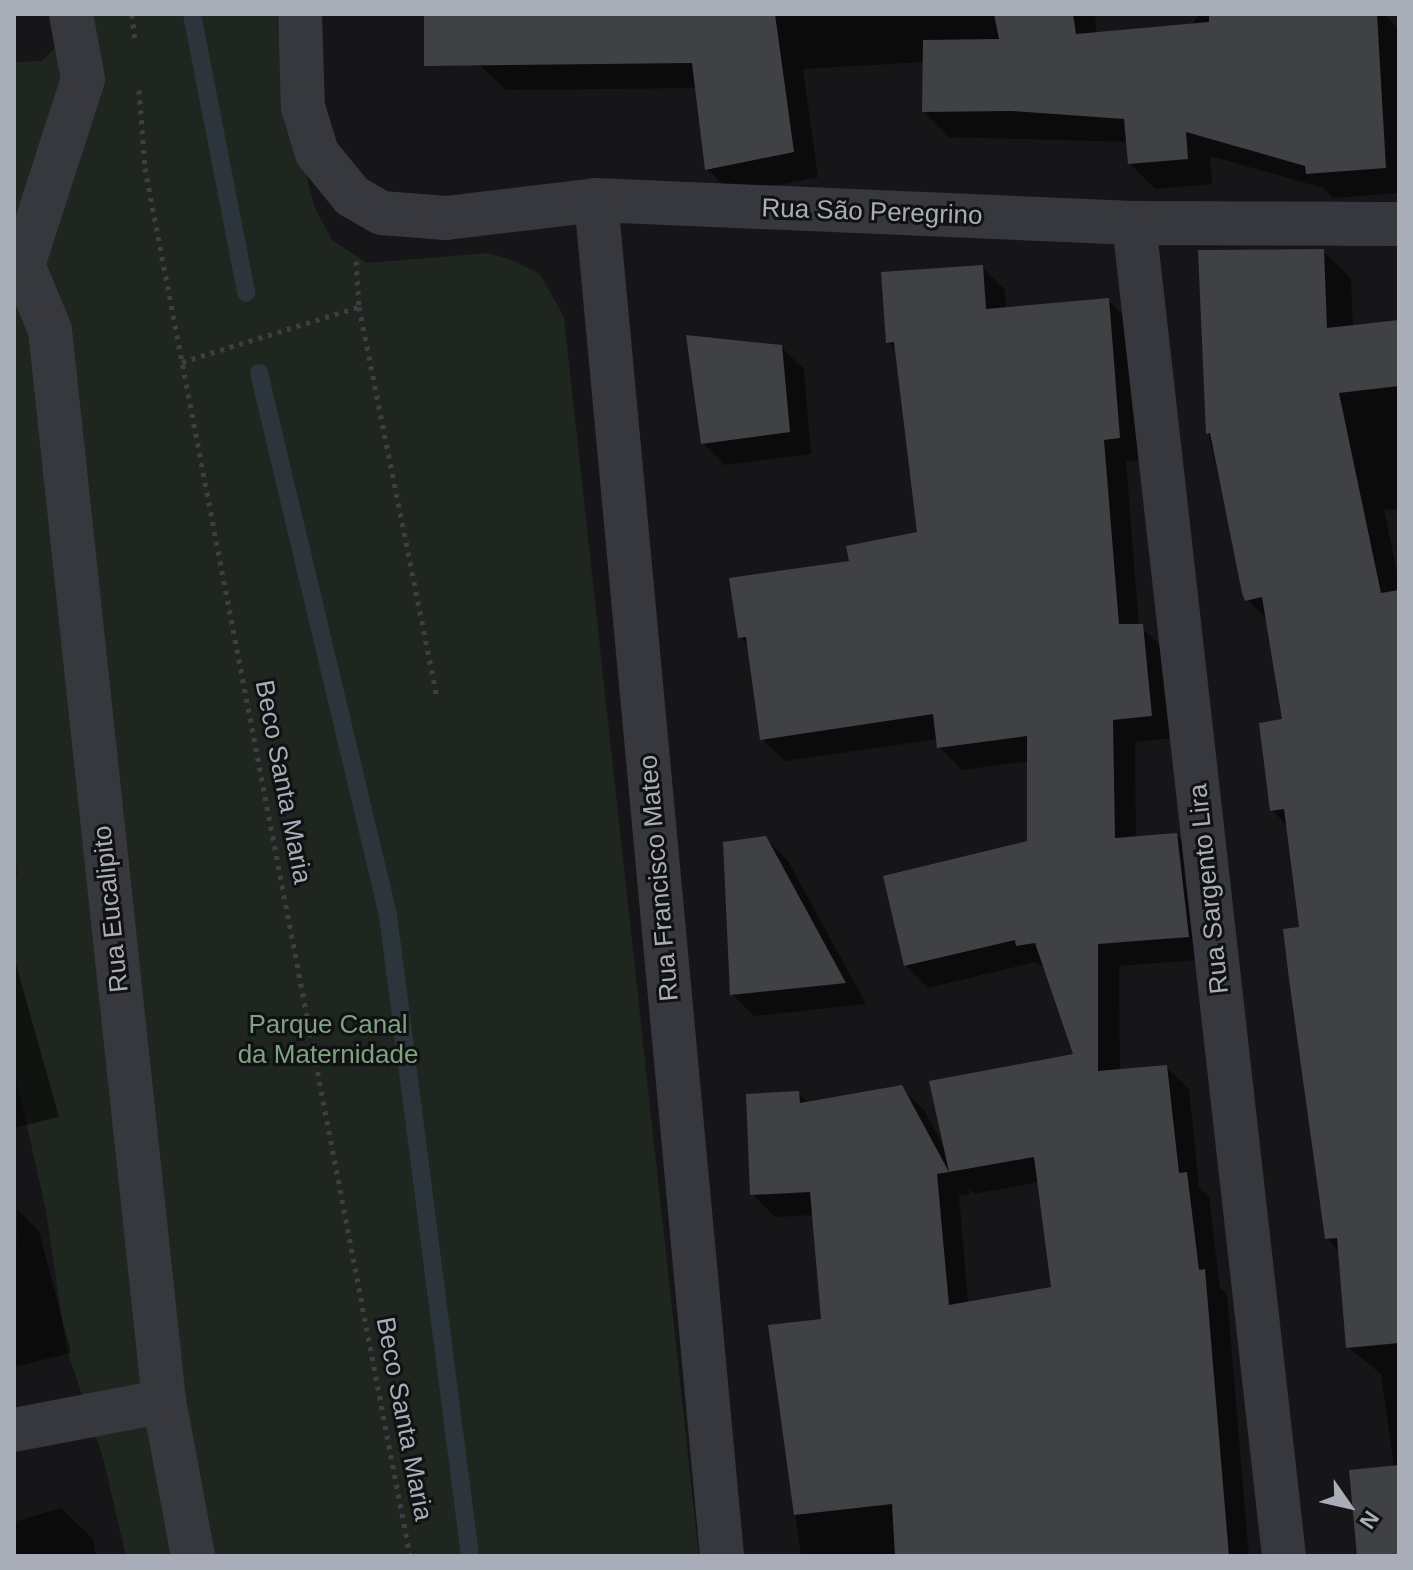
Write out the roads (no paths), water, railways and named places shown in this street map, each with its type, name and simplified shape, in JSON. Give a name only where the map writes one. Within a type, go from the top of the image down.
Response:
[{"type":"street","points":[[18,263],[83,79],[71,14]]},
{"type":"street","name":"Rua São Peregrino","points":[[300,14],[303,107],[317,153],[352,196],[382,213],[446,218],[596,200],[1134,223],[1399,224]]},
{"type":"street","name":"Rua Francisco Mateo","points":[[596,200],[722,1556]]},
{"type":"street","name":"Rua Sargento Lira","points":[[1134,223],[1284,1556]]},
{"type":"street","name":"Rua Eucalipito","points":[[18,263],[50,330],[164,1401],[193,1556]]},
{"type":"street","points":[[14,1430],[164,1401]]},
{"type":"waterway","points":[[192,14],[246,293]]},
{"type":"waterway","points":[[259,373],[388,915],[470,1556]]},
{"type":"park label","name":"Parque Canal da Maternidade","points":[[328,1040]]}]
